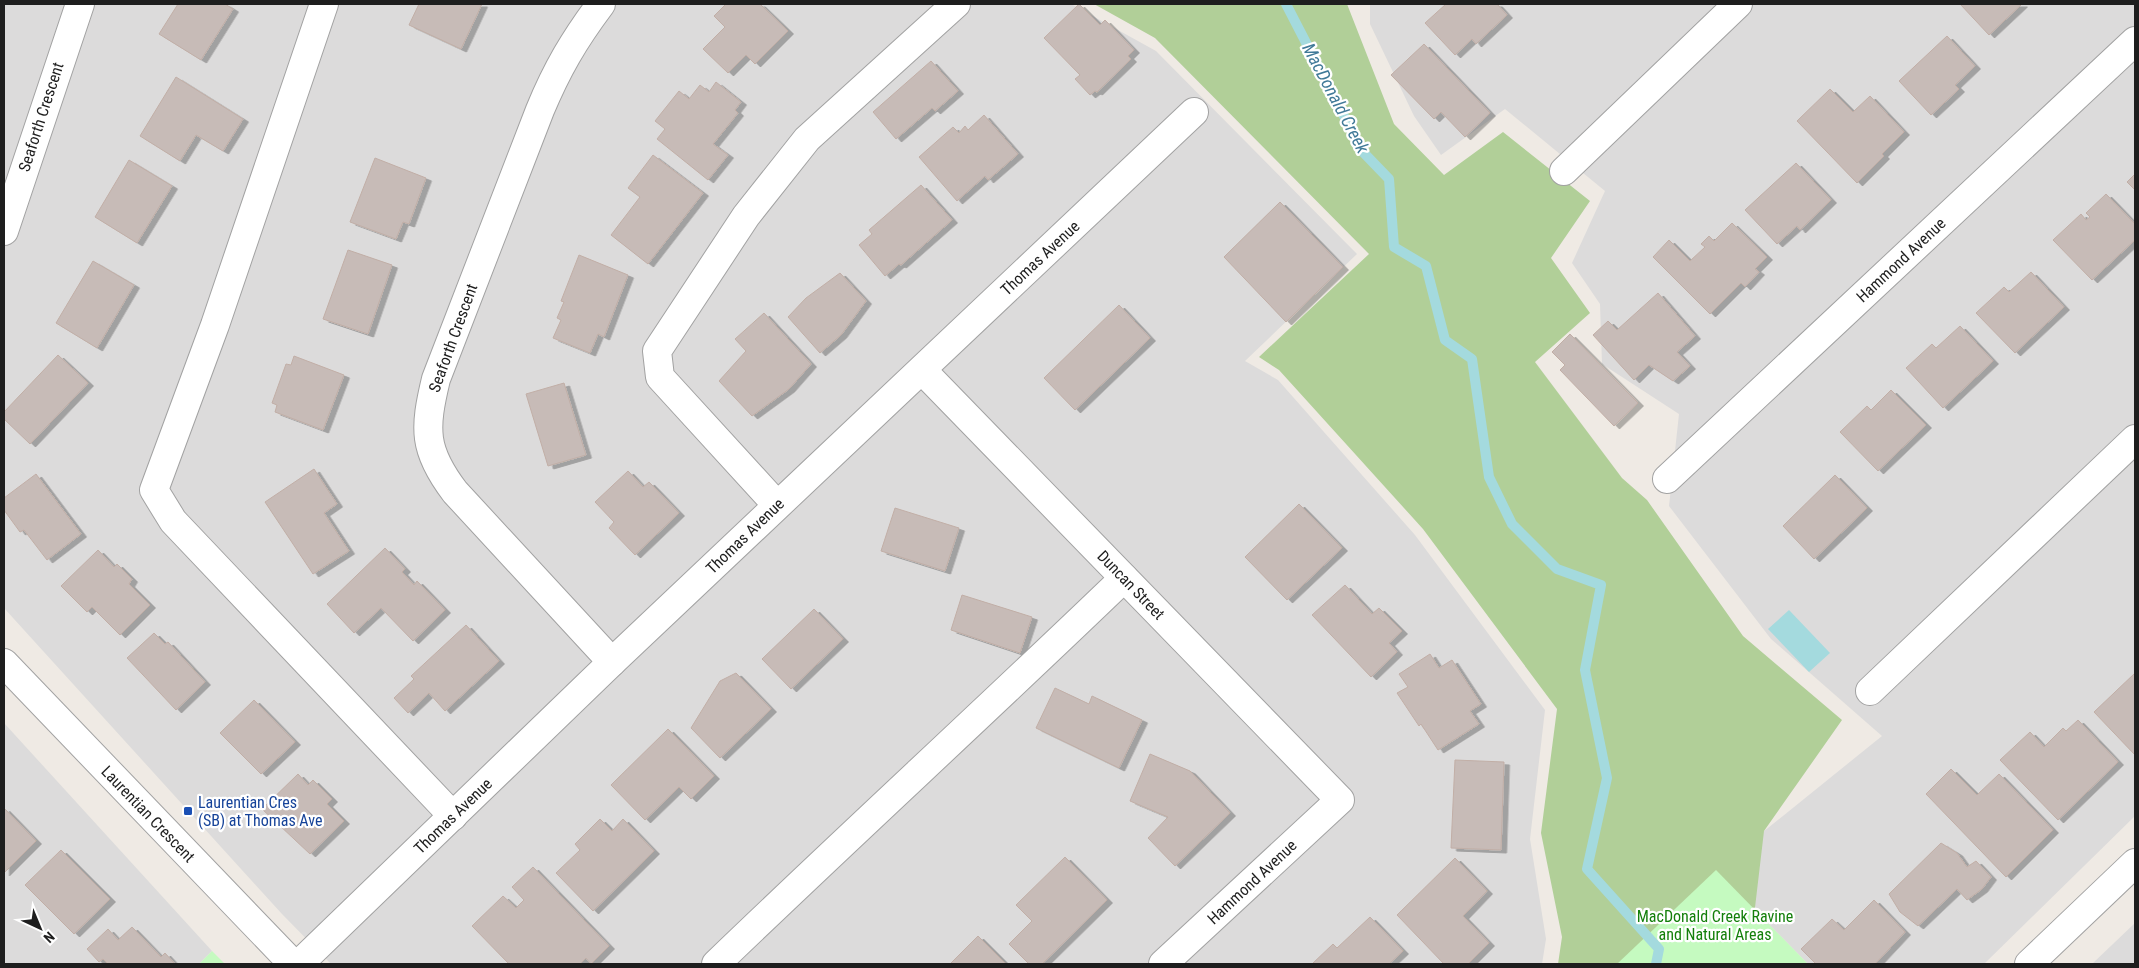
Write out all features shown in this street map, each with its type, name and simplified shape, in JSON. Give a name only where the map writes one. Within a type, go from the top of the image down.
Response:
[{"type":"street","name":"Seaforth Crescent","points":[[4,231],[80,4]]},
{"type":"street","points":[[324,4],[215,325],[154,490],[174,521],[453,816]]},
{"type":"street","name":"Seaforth Crescent","points":[[601,4],[573,41],[558,67],[540,110],[436,379],[429,409],[427,435],[439,471],[455,492],[612,662]]},
{"type":"street","points":[[777,505],[660,376],[657,352],[746,216],[807,139],[956,4]]},
{"type":"street","points":[[1564,171],[1738,4]]},
{"type":"street","name":"Hammond Avenue","points":[[1667,479],[2135,41]]},
{"type":"street","name":"Thomas Avenue","points":[[299,964],[612,662],[1194,112]]},
{"type":"street","name":"Duncan Street","points":[[922,370],[1340,800]]},
{"type":"street","points":[[1870,691],[2135,439]]},
{"type":"street","points":[[716,964],[857,829],[984,714],[1124,578]]},
{"type":"street","name":"Laurentian Crescent","points":[[4,664],[293,964]]},
{"type":"street","name":"Hammond Avenue","points":[[1164,964],[1340,800]]},
{"type":"street","points":[[2029,964],[2135,863]]},
{"type":"shaded area","points":[[4,4],[1071,4],[1156,51],[1357,254],[1245,361],[1278,380],[1415,535],[1545,710],[1530,839],[1546,939],[1542,964],[331,964],[282,914],[4,608]]},
{"type":"shaded area","points":[[1370,4],[2135,4],[2135,816],[1984,964],[1808,964],[1716,870],[1882,736],[1771,639],[1669,506],[1679,414],[1602,364],[1600,304],[1572,263],[1605,191],[1505,109],[1441,155],[1414,116],[1370,24]]},
{"type":"shaded area","points":[[4,723],[212,951],[199,964],[4,963]]},
{"type":"shaded area","points":[[2135,923],[2135,964],[2092,964]]},
{"type":"green space","points":[[1094,4],[1347,4],[1394,124],[1444,175],[1503,132],[1590,201],[1551,258],[1590,313],[1535,362],[1622,478],[1647,500],[1743,636],[1842,720],[1764,831],[1752,933],[1775,964],[1558,964],[1562,937],[1541,833],[1557,709],[1423,529],[1279,370],[1259,357],[1369,254],[1155,38]]},
{"type":"green space","name":"MacDonald Creek Ravine and Natural Areas","points":[[1716,870],[1808,964],[1617,964]]},
{"type":"green space","points":[[212,951],[225,964],[199,964]]},
{"type":"water","points":[[1789,610],[1830,653],[1809,672],[1768,629]]},
{"type":"building","points":[[178,4],[225,4],[233,9],[201,60],[159,34]]},
{"type":"building","points":[[419,4],[482,4],[461,49],[409,25]]},
{"type":"building","points":[[726,4],[760,4],[788,31],[755,64],[746,55],[728,73],[703,49],[725,27],[714,16]]},
{"type":"building","points":[[1079,4],[1100,25],[1105,20],[1134,50],[1128,56],[1131,59],[1097,92],[1095,91],[1090,95],[1075,79],[1080,75],[1044,38]]},
{"type":"building","points":[[1446,4],[1497,4],[1507,15],[1476,44],[1472,39],[1455,55],[1425,23]]},
{"type":"building","points":[[1960,4],[2022,4],[1989,35]]},
{"type":"building","points":[[1947,36],[1975,66],[1955,85],[1959,89],[1931,115],[1899,81]]},
{"type":"building","points":[[1424,44],[1490,113],[1465,137],[1441,112],[1434,119],[1391,75]]},
{"type":"building","points":[[931,61],[958,91],[935,111],[932,108],[896,139],[873,112]]},
{"type":"building","points":[[176,77],[243,119],[223,151],[196,135],[180,161],[140,136]]},
{"type":"building","points":[[716,82],[741,102],[735,110],[738,113],[713,144],[728,155],[708,180],[657,139],[665,129],[655,121],[679,91],[689,99],[700,85],[709,92]]},
{"type":"building","points":[[1830,89],[1853,112],[1870,96],[1904,132],[1882,154],[1884,156],[1857,183],[1797,121]]},
{"type":"building","points":[[984,115],[1018,154],[988,180],[985,176],[957,201],[919,157],[953,127],[959,133],[965,126],[968,130]]},
{"type":"building","points":[[653,155],[703,193],[648,264],[611,235],[640,197],[628,188]]},
{"type":"building","points":[[375,158],[426,178],[409,224],[403,222],[396,239],[350,222]]},
{"type":"building","points":[[129,160],[172,186],[137,243],[95,217]]},
{"type":"building","points":[[1796,163],[1831,200],[1800,230],[1797,226],[1777,244],[1745,210]]},
{"type":"building","points":[[2135,174],[2135,190],[2127,182]]},
{"type":"building","points":[[921,185],[952,220],[901,265],[899,264],[885,276],[859,245],[872,234],[869,230]]},
{"type":"building","points":[[2106,194],[2135,224],[2135,240],[2092,280],[2053,240],[2081,214],[2086,220],[2090,217],[2086,213]]},
{"type":"building","points":[[1280,202],[1343,267],[1286,322],[1224,257]]},
{"type":"building","points":[[1732,223],[1767,257],[1755,269],[1759,272],[1745,287],[1741,283],[1710,314],[1653,257],[1669,240],[1690,261],[1705,247],[1701,244],[1709,236],[1714,241]]},
{"type":"building","points":[[348,250],[392,265],[368,334],[323,319]]},
{"type":"building","points":[[579,255],[628,275],[604,337],[598,334],[590,353],[553,338],[561,320],[557,318],[564,302],[561,301]]},
{"type":"building","points":[[93,261],[134,285],[97,348],[56,323]]},
{"type":"building","points":[[2031,272],[2064,307],[2015,353],[1976,313],[2004,287],[2009,292]]},
{"type":"building","points":[[840,273],[866,301],[841,335],[820,353],[788,317],[806,298]]},
{"type":"building","points":[[1658,293],[1695,336],[1677,352],[1690,366],[1673,381],[1649,365],[1634,380],[1593,335],[1608,321],[1617,330]]},
{"type":"building","points":[[1119,305],[1150,338],[1075,410],[1044,378]]},
{"type":"building","points":[[764,313],[811,364],[789,389],[752,416],[719,381],[746,351],[735,339]]},
{"type":"building","points":[[1960,326],[1993,361],[1943,408],[1906,368],[1932,344],[1936,348]]},
{"type":"building","points":[[1570,334],[1638,403],[1614,426],[1560,370],[1565,365],[1552,352]]},
{"type":"building","points":[[58,355],[88,383],[30,444],[4,419],[4,412]]},
{"type":"building","points":[[294,356],[344,375],[323,430],[275,412],[277,405],[272,403],[286,364],[291,365]]},
{"type":"building","points":[[564,383],[586,455],[548,466],[526,394]]},
{"type":"building","points":[[1891,390],[1926,425],[1878,471],[1840,432],[1867,406],[1871,410]]},
{"type":"building","points":[[314,469],[337,504],[324,513],[349,551],[313,574],[265,502]]},
{"type":"building","points":[[628,471],[643,487],[649,482],[679,513],[635,555],[609,528],[614,522],[595,502]]},
{"type":"building","points":[[36,474],[81,534],[47,560],[24,530],[20,532],[4,510],[4,498]]},
{"type":"building","points":[[1835,475],[1867,508],[1814,559],[1783,526]]},
{"type":"building","points":[[1299,504],[1342,548],[1287,600],[1245,557]]},
{"type":"building","points":[[895,508],[959,528],[945,571],[881,551]]},
{"type":"building","points":[[385,548],[405,569],[402,572],[414,585],[417,581],[445,610],[413,641],[381,608],[354,633],[327,604]]},
{"type":"building","points":[[98,550],[114,567],[117,564],[132,579],[129,584],[150,605],[120,635],[92,607],[87,612],[61,586]]},
{"type":"building","points":[[1345,585],[1372,614],[1379,608],[1402,631],[1389,643],[1397,652],[1371,677],[1312,615]]},
{"type":"building","points":[[962,595],[1032,617],[1020,653],[951,630]]},
{"type":"building","points":[[814,609],[843,639],[791,689],[762,659]]},
{"type":"building","points":[[466,625],[499,661],[445,711],[429,693],[408,713],[394,698],[414,679],[411,676]]},
{"type":"building","points":[[154,633],[165,644],[168,642],[205,682],[176,710],[127,658]]},
{"type":"building","points":[[1430,654],[1439,668],[1452,660],[1481,704],[1470,711],[1479,724],[1438,750],[1397,693],[1408,687],[1399,674]]},
{"type":"building","points":[[736,673],[771,709],[720,758],[691,728],[720,681]]},
{"type":"building","points":[[2135,673],[2135,755],[2094,712]]},
{"type":"building","points":[[1055,688],[1089,704],[1092,696],[1142,720],[1119,768],[1036,728]]},
{"type":"building","points":[[254,700],[295,742],[261,774],[220,733]]},
{"type":"building","points":[[2078,720],[2118,762],[2058,820],[2000,760],[2030,732],[2044,747],[2063,728],[2066,731]]},
{"type":"building","points":[[668,729],[714,776],[691,799],[679,787],[645,820],[611,785]]},
{"type":"building","points":[[1150,754],[1190,771],[1230,813],[1175,866],[1148,838],[1168,817],[1130,801]]},
{"type":"building","points":[[1455,760],[1504,762],[1501,850],[1451,848]]},
{"type":"building","points":[[1951,769],[1977,795],[1999,774],[2053,830],[2006,877],[1926,794]]},
{"type":"building","points":[[298,774],[308,785],[313,780],[332,799],[327,804],[344,821],[310,854],[262,809]]},
{"type":"building","points":[[4,808],[36,841],[4,873]]},
{"type":"building","points":[[600,819],[612,831],[623,819],[654,851],[593,911],[556,873],[580,850],[575,844]]},
{"type":"building","points":[[1941,843],[1957,853],[1967,867],[1976,861],[1991,877],[1982,889],[1967,900],[1957,889],[1918,926],[1900,912],[1889,894]]},
{"type":"building","points":[[61,850],[110,899],[74,934],[25,885]]},
{"type":"building","points":[[1065,857],[1107,900],[1042,964],[1029,964],[1009,944],[1032,921],[1016,905]]},
{"type":"building","points":[[1455,858],[1487,891],[1463,916],[1489,943],[1468,964],[1444,964],[1397,915]]},
{"type":"building","points":[[533,867],[609,946],[591,964],[586,958],[580,964],[509,964],[472,926],[503,896],[516,908],[524,900],[512,887]]},
{"type":"building","points":[[1874,900],[1905,932],[1875,964],[1816,964],[1801,949],[1832,919],[1844,930]]},
{"type":"building","points":[[1370,917],[1403,951],[1389,964],[1312,964],[1333,944],[1337,948]]},
{"type":"building","points":[[132,927],[161,957],[165,953],[175,964],[108,964],[103,959],[99,962],[87,949],[108,929],[118,940]]},
{"type":"building","points":[[978,936],[1006,964],[950,964]]},
{"type":"waterway","name":"MacDonald Creek","points":[[1286,4],[1362,151],[1389,179],[1394,247],[1426,266],[1445,340],[1472,359],[1489,477],[1512,524],[1557,569],[1601,585],[1585,670],[1607,778],[1587,869],[1659,949],[1656,964]]},
{"type":"place","name":"Laurentian Cres (SB) at Thomas Ave","points":[[188,811]]}]
